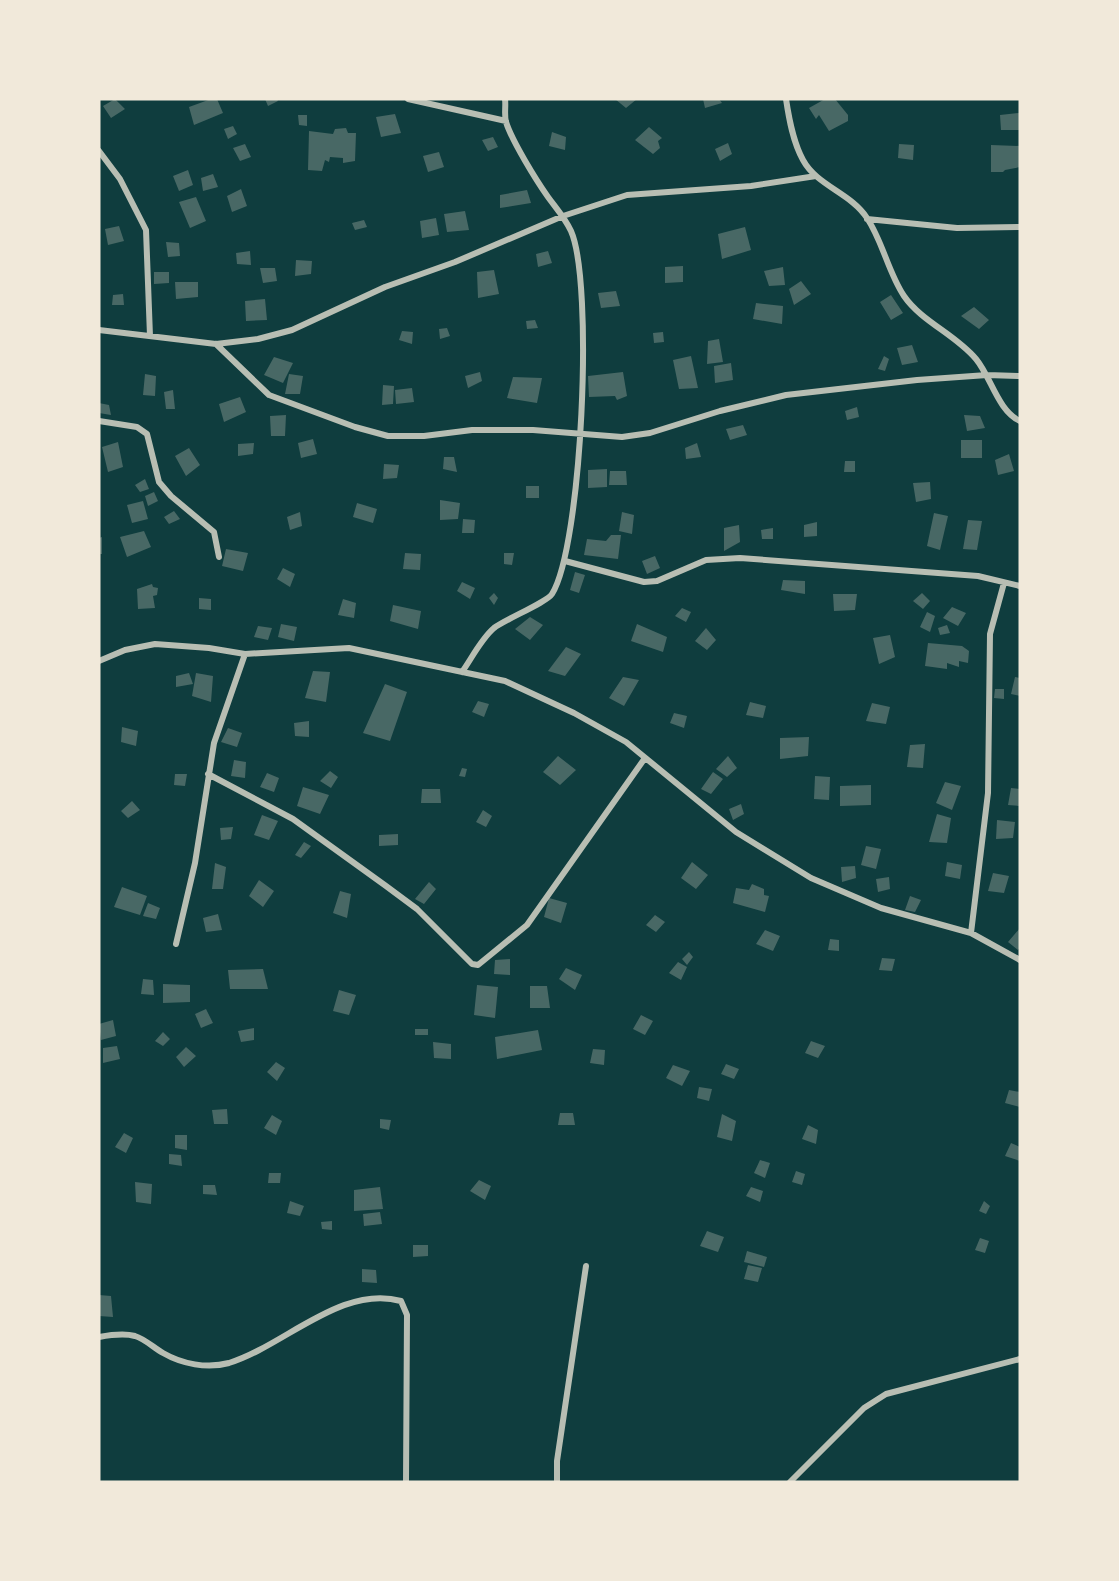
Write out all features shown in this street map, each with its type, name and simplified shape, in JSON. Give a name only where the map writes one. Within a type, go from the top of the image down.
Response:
[{"type":"street","points":[[408,99],[506,121]]},
{"type":"street","points":[[462,672],[492,630],[506,620],[550,598],[558,585],[565,561],[580,435],[583,379],[580,287],[572,232],[548,197],[506,121],[506,99]]},
{"type":"street","points":[[786,99],[789,117],[803,161],[816,176],[840,191],[867,219],[903,294],[914,309],[962,345],[987,375],[1004,406],[1020,422]]},
{"type":"street","points":[[99,151],[120,179],[146,230],[150,336]]},
{"type":"street","points":[[99,330],[216,344],[258,339],[292,330],[385,287],[456,262],[563,216],[627,195],[751,186],[816,176]]},
{"type":"street","points":[[867,219],[957,228],[1020,227]]},
{"type":"street","points":[[216,344],[269,394],[355,428],[388,436],[424,436],[472,430],[533,430],[622,437],[650,433],[720,411],[786,395],[987,375],[1020,376]]},
{"type":"street","points":[[99,421],[137,427],[147,434],[159,482],[171,496],[214,532],[219,557]]},
{"type":"street","points":[[565,561],[644,582],[657,581],[706,561],[740,558],[978,576],[1020,586]]},
{"type":"street","points":[[971,933],[988,793],[990,634],[1004,584]]},
{"type":"street","points":[[99,662],[125,650],[155,644],[209,648],[245,654],[349,648],[505,681],[564,708],[626,742],[736,832],[811,878],[880,908],[971,933],[1020,960]]},
{"type":"street","points":[[176,944],[195,863],[214,743],[245,654]]},
{"type":"street","points":[[208,774],[302,825],[417,909],[472,964],[478,965],[497,952],[527,925],[645,758]]},
{"type":"street","points":[[557,1482],[557,1461],[586,1266]]},
{"type":"street","points":[[99,1337],[113,1334],[136,1336],[164,1354],[194,1365],[227,1363],[273,1343],[357,1299],[389,1298],[401,1301],[407,1315],[406,1482]]},
{"type":"street","points":[[790,1482],[864,1408],[886,1394],[1020,1359]]},
{"type":"building","points":[[115,99],[125,109],[111,118],[103,106]]},
{"type":"building","points":[[217,99],[223,113],[194,125],[189,107]]},
{"type":"building","points":[[265,99],[277,99],[278,101],[268,106]]},
{"type":"building","points":[[615,99],[637,99],[626,108]]},
{"type":"building","points":[[703,99],[719,99],[722,103],[705,108]]},
{"type":"building","points":[[825,99],[835,99],[848,115],[848,121],[829,131],[819,115],[816,119],[809,108]]},
{"type":"building","points":[[1019,113],[1019,130],[1001,130],[1000,115]]},
{"type":"building","points":[[395,114],[401,133],[381,137],[376,117]]},
{"type":"building","points":[[298,115],[307,115],[307,126],[299,125]]},
{"type":"building","points":[[233,126],[237,134],[228,139],[224,129]]},
{"type":"building","points":[[649,127],[662,138],[658,141],[660,148],[653,154],[635,140]]},
{"type":"building","points":[[346,128],[348,133],[356,133],[355,161],[343,163],[343,158],[330,157],[329,162],[325,160],[322,171],[308,170],[309,131],[333,134],[335,129]]},
{"type":"building","points":[[552,132],[566,137],[565,150],[549,146]]},
{"type":"building","points":[[493,137],[498,147],[488,151],[482,140]]},
{"type":"building","points":[[728,143],[732,154],[720,161],[715,149]]},
{"type":"building","points":[[245,144],[251,157],[240,161],[233,148]]},
{"type":"building","points":[[899,144],[914,145],[913,160],[898,158]]},
{"type":"building","points":[[991,145],[1020,146],[1020,167],[1003,172],[991,172]]},
{"type":"building","points":[[439,152],[444,167],[428,172],[423,156]]},
{"type":"building","points":[[188,170],[193,185],[179,191],[173,176]]},
{"type":"building","points":[[213,174],[218,187],[203,191],[201,178]]},
{"type":"building","points":[[241,189],[247,206],[232,212],[227,196]]},
{"type":"building","points":[[527,190],[531,203],[500,208],[500,195]]},
{"type":"building","points":[[196,197],[206,221],[190,228],[179,202]]},
{"type":"building","points":[[465,211],[469,230],[447,232],[444,214]]},
{"type":"building","points":[[436,218],[439,235],[422,238],[420,221]]},
{"type":"building","points":[[364,220],[367,227],[355,230],[352,223]]},
{"type":"building","points":[[119,226],[124,241],[108,245],[105,229]]},
{"type":"building","points":[[745,227],[751,250],[722,259],[718,234]]},
{"type":"building","points":[[166,242],[179,243],[180,256],[168,257]]},
{"type":"building","points":[[250,251],[251,265],[237,264],[236,253]]},
{"type":"building","points":[[548,251],[552,263],[538,267],[536,254]]},
{"type":"building","points":[[296,260],[312,261],[311,274],[295,276]]},
{"type":"building","points":[[683,266],[683,282],[665,283],[665,267]]},
{"type":"building","points":[[783,267],[785,285],[769,286],[764,271]]},
{"type":"building","points":[[260,268],[275,268],[277,281],[263,283]]},
{"type":"building","points":[[494,270],[499,294],[478,298],[477,272]]},
{"type":"building","points":[[154,272],[169,272],[169,283],[154,284]]},
{"type":"building","points":[[801,281],[811,294],[794,305],[789,289]]},
{"type":"building","points":[[175,282],[198,282],[198,297],[176,299]]},
{"type":"building","points":[[616,291],[620,306],[601,308],[598,293]]},
{"type":"building","points":[[123,294],[124,305],[112,305],[113,295]]},
{"type":"building","points":[[891,295],[903,313],[891,320],[880,302]]},
{"type":"building","points":[[265,299],[267,320],[246,321],[245,301]]},
{"type":"building","points":[[756,303],[783,306],[782,324],[753,319]]},
{"type":"building","points":[[974,307],[989,320],[979,329],[961,316]]},
{"type":"building","points":[[535,320],[538,328],[527,329],[526,321]]},
{"type":"building","points":[[447,328],[450,336],[440,339],[439,329]]},
{"type":"building","points":[[402,331],[413,332],[412,344],[399,340]]},
{"type":"building","points":[[663,332],[664,342],[654,343],[653,333]]},
{"type":"building","points":[[719,339],[723,362],[707,364],[708,341]]},
{"type":"building","points":[[912,345],[918,362],[902,365],[897,348]]},
{"type":"building","points":[[691,356],[698,388],[679,389],[673,360]]},
{"type":"building","points":[[884,356],[889,359],[885,371],[878,369]]},
{"type":"building","points":[[274,357],[293,363],[283,383],[264,375]]},
{"type":"building","points":[[731,363],[733,380],[715,383],[714,366]]},
{"type":"building","points":[[480,372],[482,381],[468,388],[465,376]]},
{"type":"building","points":[[623,372],[627,396],[617,400],[615,396],[589,397],[588,376]]},
{"type":"building","points":[[145,374],[156,376],[155,396],[143,395]]},
{"type":"building","points":[[289,374],[303,376],[300,394],[285,394]]},
{"type":"building","points":[[513,377],[542,378],[537,403],[507,398]]},
{"type":"building","points":[[383,385],[394,386],[393,404],[382,405]]},
{"type":"building","points":[[412,388],[414,402],[396,404],[395,390]]},
{"type":"building","points":[[173,390],[175,409],[166,409],[164,392]]},
{"type":"building","points":[[240,397],[246,412],[224,422],[219,404]]},
{"type":"building","points":[[99,403],[109,405],[111,415],[99,413]]},
{"type":"building","points":[[857,407],[859,417],[847,420],[845,411]]},
{"type":"building","points":[[286,415],[285,436],[271,436],[270,416]]},
{"type":"building","points":[[964,415],[980,416],[985,428],[967,431]]},
{"type":"building","points":[[743,425],[747,435],[730,440],[726,429]]},
{"type":"building","points":[[313,439],[317,454],[301,458],[298,443]]},
{"type":"building","points":[[961,440],[982,440],[982,458],[961,458]]},
{"type":"building","points":[[118,442],[123,467],[108,472],[102,447]]},
{"type":"building","points":[[254,443],[253,454],[238,456],[238,444]]},
{"type":"building","points":[[697,443],[701,457],[686,459],[685,448]]},
{"type":"building","points":[[189,448],[200,465],[186,476],[175,456]]},
{"type":"building","points":[[1009,454],[1014,471],[998,475],[995,460]]},
{"type":"building","points":[[444,457],[454,457],[457,472],[443,469]]},
{"type":"building","points":[[845,461],[855,461],[855,472],[844,472]]},
{"type":"building","points":[[384,464],[399,465],[397,478],[383,479]]},
{"type":"building","points":[[607,469],[607,487],[588,488],[588,470]]},
{"type":"building","points":[[610,471],[626,471],[627,485],[609,485]]},
{"type":"building","points":[[145,479],[149,489],[140,492],[135,485]]},
{"type":"building","points":[[930,482],[931,499],[916,502],[913,483]]},
{"type":"building","points":[[526,486],[539,486],[539,498],[526,498]]},
{"type":"building","points":[[154,492],[158,501],[148,506],[145,496]]},
{"type":"building","points":[[440,500],[460,503],[458,519],[440,520]]},
{"type":"building","points":[[143,501],[148,519],[132,523],[127,505]]},
{"type":"building","points":[[357,503],[377,509],[373,523],[353,517]]},
{"type":"building","points":[[174,511],[180,519],[169,524],[164,517]]},
{"type":"building","points":[[300,512],[302,526],[290,530],[287,517]]},
{"type":"building","points":[[622,512],[634,515],[632,534],[619,531]]},
{"type":"building","points":[[934,513],[948,516],[940,550],[927,546]]},
{"type":"building","points":[[463,519],[475,520],[474,533],[462,533]]},
{"type":"building","points":[[968,520],[982,521],[977,550],[963,549]]},
{"type":"building","points":[[817,522],[817,536],[804,537],[804,525]]},
{"type":"building","points":[[739,525],[740,542],[724,551],[724,528]]},
{"type":"building","points":[[773,528],[773,539],[762,539],[761,530]]},
{"type":"building","points":[[144,531],[151,547],[127,557],[120,537]]},
{"type":"building","points":[[611,535],[621,535],[618,559],[584,555],[587,539],[606,541]]},
{"type":"building","points":[[102,537],[102,554],[99,554],[99,538]]},
{"type":"building","points":[[226,549],[248,553],[243,571],[222,566]]},
{"type":"building","points":[[405,553],[421,554],[420,570],[403,569]]},
{"type":"building","points":[[504,553],[514,553],[512,565],[504,564]]},
{"type":"building","points":[[655,556],[660,568],[647,574],[642,561]]},
{"type":"building","points":[[283,568],[295,574],[290,587],[277,579]]},
{"type":"building","points":[[575,572],[585,575],[579,593],[570,590]]},
{"type":"building","points":[[783,580],[805,581],[805,594],[781,590]]},
{"type":"building","points":[[462,582],[475,588],[470,599],[457,591]]},
{"type":"building","points":[[152,584],[153,587],[158,588],[157,595],[153,596],[155,608],[138,609],[137,589]]},
{"type":"building","points":[[494,593],[498,598],[494,605],[489,598]]},
{"type":"building","points":[[922,593],[930,601],[923,609],[913,601]]},
{"type":"building","points":[[833,594],[857,594],[855,610],[834,611]]},
{"type":"building","points":[[199,598],[211,599],[211,610],[199,609]]},
{"type":"building","points":[[343,599],[356,603],[354,618],[338,615]]},
{"type":"building","points":[[393,605],[421,611],[418,629],[390,621]]},
{"type":"building","points":[[952,607],[966,613],[958,626],[943,618]]},
{"type":"building","points":[[682,608],[691,612],[686,622],[675,616]]},
{"type":"building","points":[[927,612],[935,616],[930,632],[920,627]]},
{"type":"building","points":[[530,617],[543,625],[530,640],[515,629]]},
{"type":"building","points":[[281,624],[297,627],[294,641],[278,637]]},
{"type":"building","points":[[637,624],[667,637],[663,652],[631,641]]},
{"type":"building","points":[[947,625],[950,633],[940,635],[938,628]]},
{"type":"building","points":[[258,626],[272,628],[268,640],[254,637]]},
{"type":"building","points":[[706,628],[716,640],[707,650],[695,641]]},
{"type":"building","points":[[890,635],[895,657],[879,664],[873,638]]},
{"type":"building","points":[[928,643],[962,646],[969,651],[968,663],[959,661],[959,667],[947,663],[947,669],[925,666]]},
{"type":"building","points":[[566,647],[581,654],[565,676],[548,671]]},
{"type":"building","points":[[313,671],[330,672],[326,702],[305,698]]},
{"type":"building","points":[[189,673],[193,684],[176,687],[176,676]]},
{"type":"building","points":[[196,673],[213,676],[211,702],[192,696]]},
{"type":"building","points":[[623,677],[639,680],[624,706],[609,698]]},
{"type":"building","points":[[1015,677],[1020,678],[1020,696],[1011,694]]},
{"type":"building","points":[[385,684],[407,692],[390,741],[363,733]]},
{"type":"building","points":[[995,689],[1004,689],[1004,699],[994,698]]},
{"type":"building","points":[[478,701],[489,704],[484,717],[472,712]]},
{"type":"building","points":[[750,702],[766,706],[763,718],[746,715]]},
{"type":"building","points":[[872,703],[890,707],[886,724],[866,721]]},
{"type":"building","points":[[674,713],[687,716],[684,728],[670,723]]},
{"type":"building","points":[[309,721],[309,737],[295,736],[294,723]]},
{"type":"building","points":[[122,727],[138,731],[136,746],[121,742]]},
{"type":"building","points":[[228,728],[242,733],[237,747],[221,742]]},
{"type":"building","points":[[809,737],[808,756],[780,759],[780,738]]},
{"type":"building","points":[[925,744],[923,768],[907,767],[910,745]]},
{"type":"building","points":[[558,756],[576,770],[560,785],[543,772]]},
{"type":"building","points":[[728,756],[737,768],[727,777],[716,769]]},
{"type":"building","points":[[234,760],[246,762],[245,778],[231,776]]},
{"type":"building","points":[[462,768],[467,769],[465,777],[459,776]]},
{"type":"building","points":[[330,771],[338,777],[331,788],[320,781]]},
{"type":"building","points":[[713,772],[723,779],[711,794],[701,789]]},
{"type":"building","points":[[267,773],[279,778],[274,792],[260,787]]},
{"type":"building","points":[[175,774],[187,774],[185,786],[174,785]]},
{"type":"building","points":[[815,776],[830,777],[829,800],[814,799]]},
{"type":"building","points":[[945,782],[961,786],[952,810],[936,803]]},
{"type":"building","points":[[871,785],[871,805],[840,806],[840,786]]},
{"type":"building","points":[[303,787],[329,795],[320,814],[297,806]]},
{"type":"building","points":[[1011,788],[1020,789],[1020,806],[1008,805]]},
{"type":"building","points":[[422,789],[440,789],[441,803],[421,803]]},
{"type":"building","points":[[132,801],[140,810],[128,818],[121,811]]},
{"type":"building","points":[[741,804],[744,814],[733,820],[729,809]]},
{"type":"building","points":[[483,810],[492,816],[486,827],[476,822]]},
{"type":"building","points":[[937,814],[951,818],[947,843],[929,842]]},
{"type":"building","points":[[262,815],[278,821],[269,840],[254,835]]},
{"type":"building","points":[[997,820],[1015,822],[1013,838],[996,839]]},
{"type":"building","points":[[233,827],[231,839],[221,840],[220,828]]},
{"type":"building","points":[[398,834],[398,845],[379,846],[379,835]]},
{"type":"building","points":[[304,842],[311,846],[301,858],[295,855]]},
{"type":"building","points":[[866,846],[881,849],[876,869],[861,865]]},
{"type":"building","points":[[692,862],[708,875],[696,889],[681,878]]},
{"type":"building","points":[[947,862],[962,865],[960,879],[945,876]]},
{"type":"building","points":[[215,863],[226,867],[223,889],[212,889]]},
{"type":"building","points":[[855,866],[856,878],[842,882],[841,867]]},
{"type":"building","points":[[993,873],[1009,876],[1004,893],[988,891]]},
{"type":"building","points":[[889,877],[890,889],[878,892],[876,879]]},
{"type":"building","points":[[259,880],[274,891],[263,907],[249,896]]},
{"type":"building","points":[[429,882],[436,889],[424,904],[415,899]]},
{"type":"building","points":[[752,884],[764,889],[764,895],[769,896],[765,912],[733,903],[736,888],[749,890]]},
{"type":"building","points":[[122,887],[147,896],[140,915],[114,907]]},
{"type":"building","points":[[340,891],[351,894],[347,918],[333,913]]},
{"type":"building","points":[[910,896],[921,900],[915,912],[905,910]]},
{"type":"building","points":[[549,898],[567,903],[561,923],[544,917]]},
{"type":"building","points":[[148,903],[160,908],[156,919],[143,916]]},
{"type":"building","points":[[218,914],[222,930],[206,932],[203,918]]},
{"type":"building","points":[[655,915],[665,922],[656,932],[646,925]]},
{"type":"building","points":[[1020,928],[1020,947],[1018,950],[1008,942]]},
{"type":"building","points":[[765,930],[780,936],[773,951],[756,944]]},
{"type":"building","points":[[830,939],[839,940],[839,951],[828,950]]},
{"type":"building","points":[[689,952],[693,957],[687,965],[682,959]]},
{"type":"building","points":[[882,958],[895,959],[892,971],[879,970]]},
{"type":"building","points":[[510,959],[510,975],[494,974],[495,960]]},
{"type":"building","points":[[678,962],[687,967],[681,980],[669,973]]},
{"type":"building","points":[[566,968],[582,975],[575,990],[559,979]]},
{"type":"building","points":[[263,969],[268,989],[230,989],[228,970]]},
{"type":"building","points":[[143,979],[153,980],[154,995],[141,994]]},
{"type":"building","points":[[163,984],[190,985],[190,1002],[163,1003]]},
{"type":"building","points":[[477,985],[498,987],[495,1018],[474,1015]]},
{"type":"building","points":[[530,986],[547,986],[550,1008],[530,1008]]},
{"type":"building","points":[[339,990],[356,995],[349,1015],[333,1011]]},
{"type":"building","points":[[206,1009],[213,1023],[201,1028],[195,1014]]},
{"type":"building","points":[[641,1015],[653,1021],[645,1035],[633,1029]]},
{"type":"building","points":[[113,1020],[116,1036],[101,1040],[99,1024]]},
{"type":"building","points":[[254,1028],[254,1040],[241,1042],[238,1031]]},
{"type":"building","points":[[415,1029],[428,1029],[428,1035],[415,1035]]},
{"type":"building","points":[[538,1030],[542,1050],[497,1059],[495,1037]]},
{"type":"building","points":[[163,1032],[170,1039],[163,1046],[155,1041]]},
{"type":"building","points":[[811,1041],[825,1046],[818,1058],[805,1053]]},
{"type":"building","points":[[433,1042],[451,1044],[451,1059],[434,1058]]},
{"type":"building","points":[[117,1046],[120,1059],[103,1063],[103,1048]]},
{"type":"building","points":[[186,1047],[196,1056],[184,1067],[176,1057]]},
{"type":"building","points":[[593,1049],[605,1050],[604,1065],[590,1063]]},
{"type":"building","points":[[276,1062],[285,1068],[277,1081],[267,1072]]},
{"type":"building","points":[[726,1064],[739,1069],[734,1079],[721,1074]]},
{"type":"building","points":[[673,1065],[690,1071],[682,1086],[666,1078]]},
{"type":"building","points":[[699,1087],[712,1089],[709,1101],[697,1098]]},
{"type":"building","points":[[1009,1090],[1020,1092],[1020,1107],[1005,1103]]},
{"type":"building","points":[[227,1109],[228,1124],[214,1124],[212,1110]]},
{"type":"building","points":[[560,1113],[573,1113],[575,1125],[558,1125]]},
{"type":"building","points":[[722,1114],[736,1121],[732,1141],[717,1137]]},
{"type":"building","points":[[272,1115],[282,1121],[276,1135],[264,1128]]},
{"type":"building","points":[[380,1119],[391,1120],[389,1130],[380,1128]]},
{"type":"building","points":[[808,1125],[818,1130],[816,1144],[802,1139]]},
{"type":"building","points":[[124,1133],[133,1138],[126,1153],[115,1147]]},
{"type":"building","points":[[175,1135],[187,1135],[187,1150],[175,1148]]},
{"type":"building","points":[[1011,1143],[1020,1147],[1020,1161],[1005,1156]]},
{"type":"building","points":[[169,1154],[181,1155],[182,1166],[169,1164]]},
{"type":"building","points":[[760,1160],[770,1163],[765,1178],[754,1173]]},
{"type":"building","points":[[796,1171],[805,1174],[802,1185],[792,1182]]},
{"type":"building","points":[[269,1173],[281,1173],[280,1183],[268,1183]]},
{"type":"building","points":[[479,1180],[491,1186],[485,1200],[470,1191]]},
{"type":"building","points":[[135,1182],[152,1184],[151,1204],[136,1202]]},
{"type":"building","points":[[203,1185],[215,1185],[217,1195],[203,1194]]},
{"type":"building","points":[[380,1187],[383,1209],[354,1211],[354,1190]]},
{"type":"building","points":[[751,1187],[763,1191],[760,1202],[746,1196]]},
{"type":"building","points":[[290,1201],[304,1206],[300,1216],[287,1213]]},
{"type":"building","points":[[984,1201],[990,1206],[986,1214],[979,1211]]},
{"type":"building","points":[[380,1212],[382,1224],[364,1226],[363,1214]]},
{"type":"building","points":[[332,1221],[332,1230],[322,1229],[321,1222]]},
{"type":"building","points":[[707,1231],[724,1237],[718,1252],[700,1246]]},
{"type":"building","points":[[980,1238],[989,1241],[985,1253],[975,1250]]},
{"type":"building","points":[[413,1245],[428,1245],[428,1256],[413,1257]]},
{"type":"building","points":[[747,1251],[767,1257],[764,1267],[744,1262]]},
{"type":"building","points":[[748,1265],[762,1268],[758,1282],[744,1279]]},
{"type":"building","points":[[362,1269],[376,1270],[377,1283],[362,1282]]},
{"type":"building","points":[[99,1295],[111,1296],[113,1317],[99,1316]]}]
